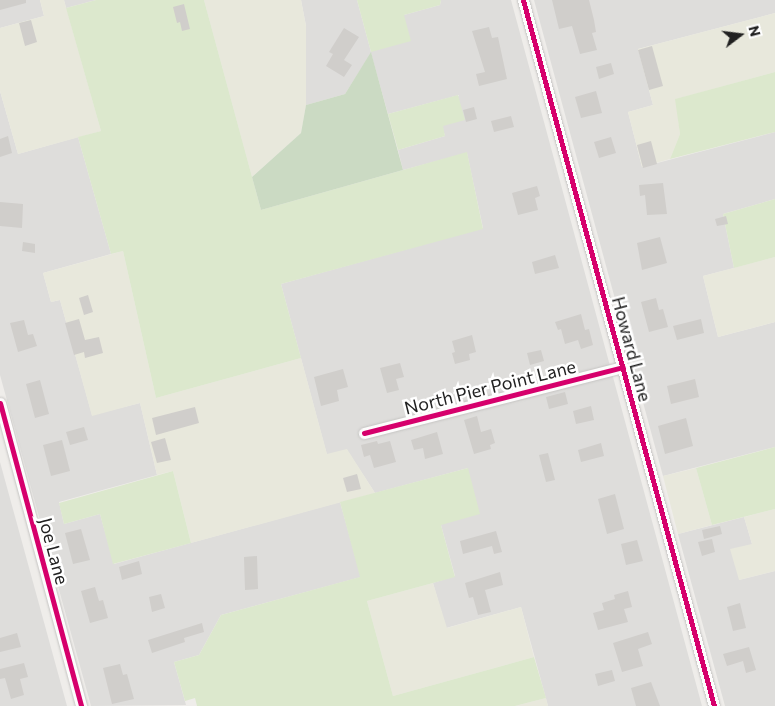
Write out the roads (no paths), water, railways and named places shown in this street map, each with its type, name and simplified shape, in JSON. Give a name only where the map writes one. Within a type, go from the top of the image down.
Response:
[{"type":"street","name":"Howard Lane","points":[[523,0],[714,706]]},
{"type":"street","name":"North Pier Point Lane","points":[[364,433],[623,367]]},
{"type":"street","name":"Joe Lane","points":[[0,403],[81,706]]}]
